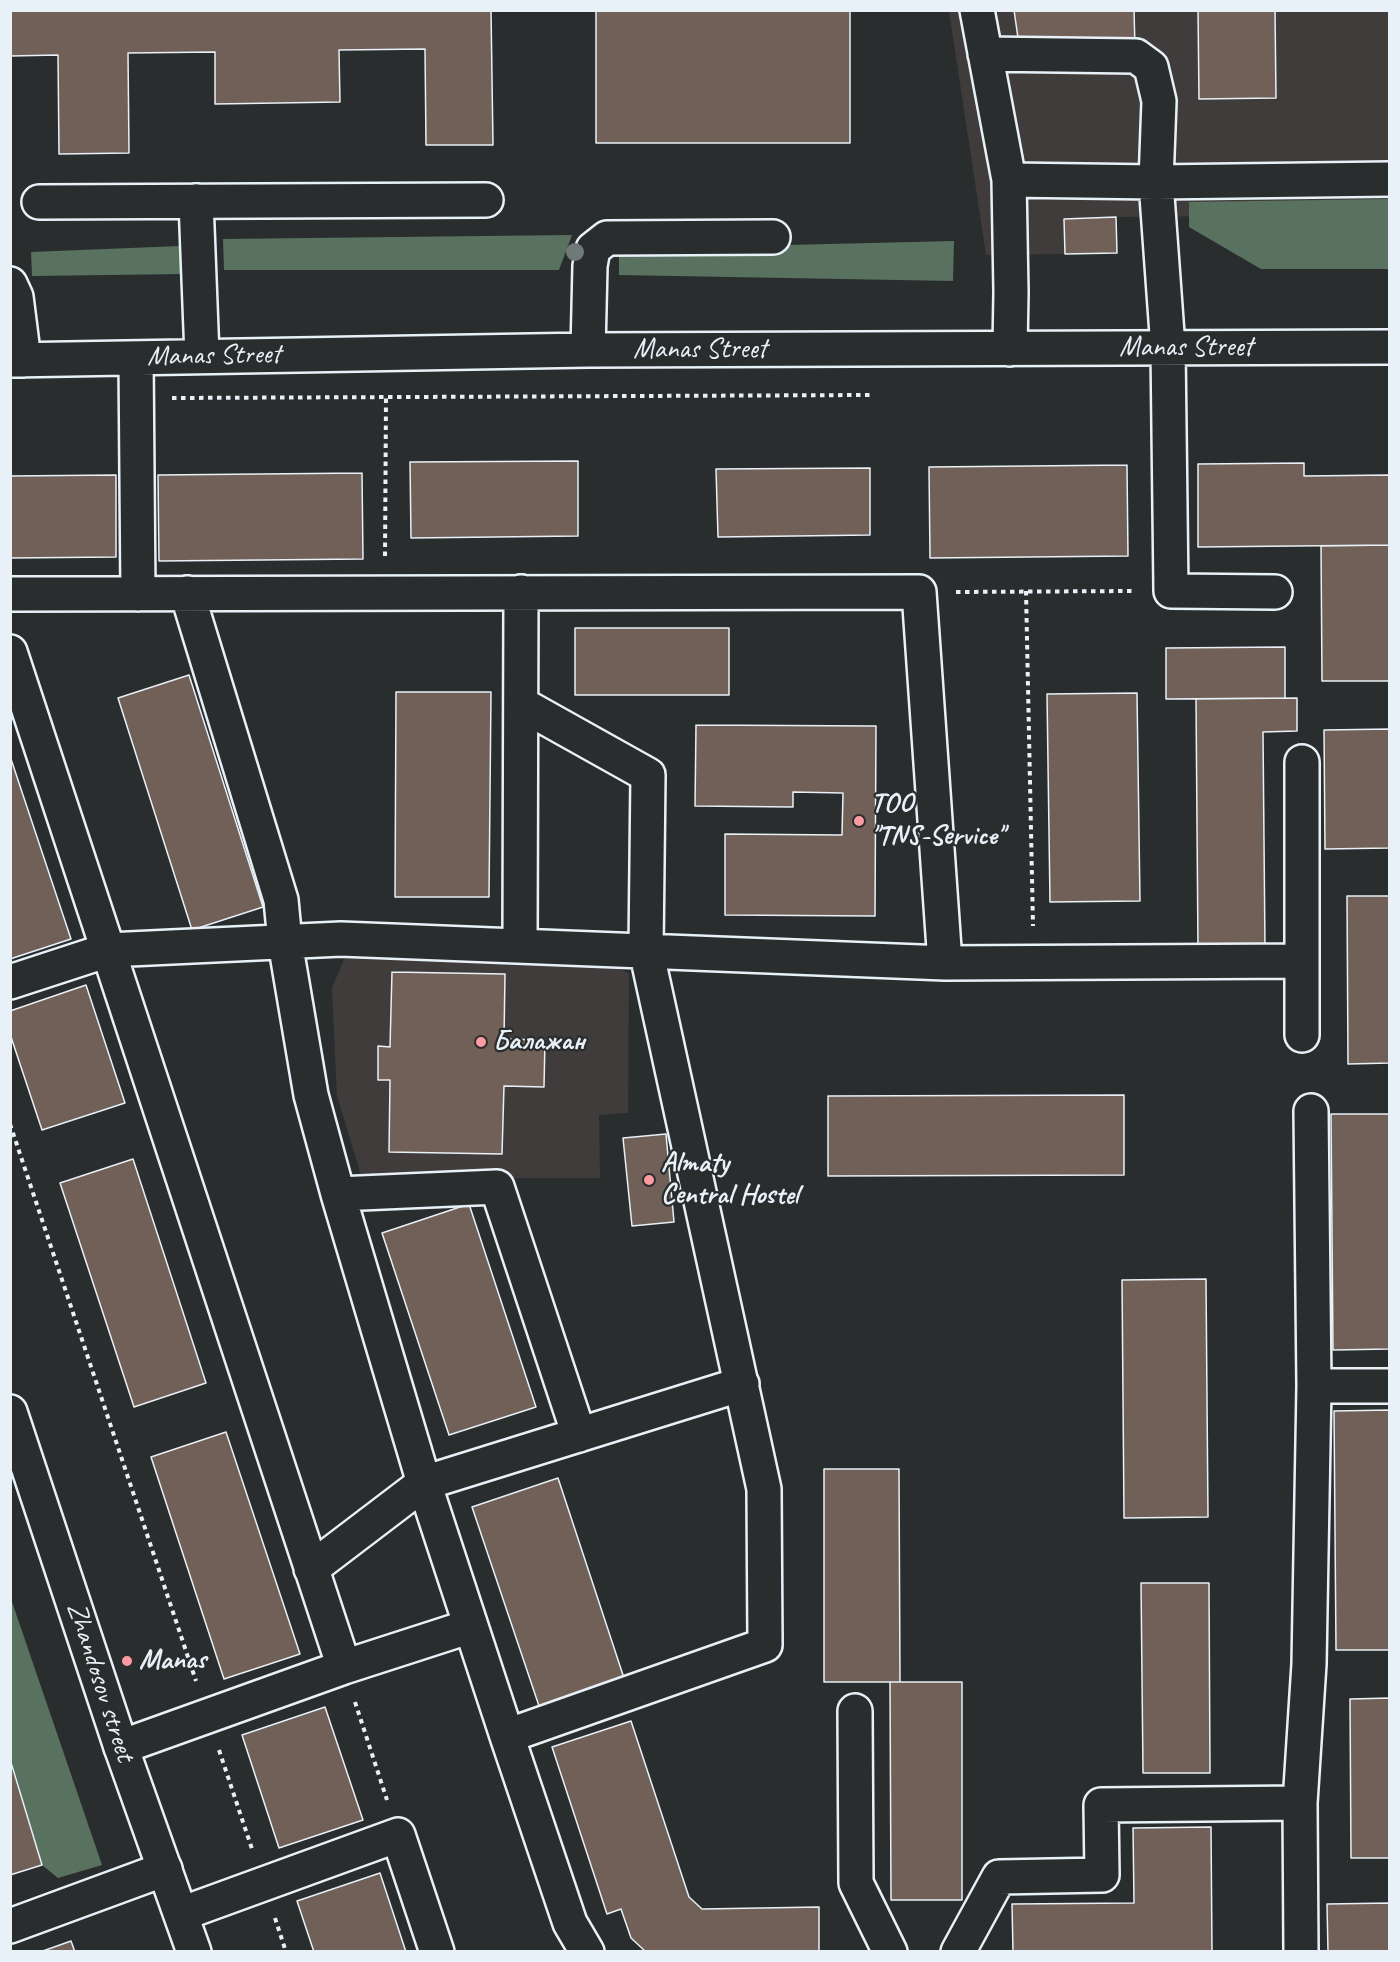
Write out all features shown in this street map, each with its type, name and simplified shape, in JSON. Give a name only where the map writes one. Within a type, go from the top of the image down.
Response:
[{"type":"street","points":[[977,10],[1009,180],[1010,349]]},
{"type":"street","points":[[985,54],[1136,56],[1151,67],[1159,101],[1156,182],[1168,348],[1171,591],[1275,592]]},
{"type":"street","points":[[1009,180],[1156,182],[1389,178]]},
{"type":"street","points":[[39,202],[486,200]]},
{"type":"street","points":[[196,201],[201,356]]},
{"type":"street","points":[[588,350],[590,266],[593,249],[607,238],[772,237]]},
{"type":"street","points":[[10,284],[16,297],[17,360]]},
{"type":"street","name":"Manas Street","points":[[17,360],[588,350],[1389,347]]},
{"type":"street","points":[[136,358],[138,594]]},
{"type":"street","points":[[520,945],[521,592]]},
{"type":"street","points":[[10,594],[919,592],[945,963]]},
{"type":"street","points":[[187,593],[281,900],[285,942],[311,1095],[338,1194],[424,1483],[570,1923],[586,1952]]},
{"type":"street","points":[[10,652],[344,1667]]},
{"type":"street","points":[[507,1736],[765,1645],[765,1489],[646,950],[648,775],[521,704]]},
{"type":"street","points":[[1302,762],[1302,1035]]},
{"type":"street","points":[[10,982],[108,950],[341,939],[945,963],[1302,961]]},
{"type":"street","points":[[1301,1952],[1300,1803],[1309,1664],[1314,1386],[1311,1111]]},
{"type":"street","points":[[338,1194],[497,1187],[579,1435]]},
{"type":"street","points":[[311,1569],[424,1483],[742,1384]]},
{"type":"street","points":[[1314,1386],[1389,1386]]},
{"type":"street","name":"Zhandosov street","points":[[10,1412],[121,1747],[194,1952]]},
{"type":"street","points":[[121,1747],[344,1667],[471,1626]]},
{"type":"street","points":[[855,1711],[856,1883],[890,1952]]},
{"type":"street","points":[[958,1952],[999,1877],[1102,1875],[1101,1805],[1300,1803]]},
{"type":"street","points":[[181,1914],[398,1835],[437,1952]]},
{"type":"street","points":[[10,1926],[165,1869]]},
{"type":"path","points":[[136,398],[870,395]]},
{"type":"path","points":[[385,593],[386,397]]},
{"type":"path","points":[[1026,591],[1033,963]]},
{"type":"path","points":[[919,592],[1171,591]]},
{"type":"path","points":[[10,1124],[286,1952]]},
{"type":"path","points":[[344,1667],[398,1835]]},
{"type":"shaded area","points":[[949,11],[1389,11],[1389,249],[1243,216],[1116,217],[1064,219],[1065,254],[986,255]]},
{"type":"shaded area","name":"Балажан","points":[[345,957],[611,965],[629,973],[628,1113],[599,1115],[600,1178],[362,1178],[337,1096],[332,988]]},
{"type":"green space","points":[[1389,199],[1389,269],[1261,269],[1189,227],[1189,202]]},
{"type":"green space","points":[[572,235],[559,270],[224,270],[223,239]]},
{"type":"green space","points":[[954,241],[953,281],[619,275],[619,249]]},
{"type":"green space","points":[[180,246],[183,274],[32,276],[31,252]]},
{"type":"green space","points":[[10,1596],[102,1865],[58,1878],[42,1865],[11,1759]]},
{"type":"building","points":[[10,10],[491,10],[493,145],[426,145],[425,49],[339,50],[340,102],[215,104],[215,52],[128,53],[129,153],[59,154],[58,55],[10,56]]},
{"type":"building","points":[[596,10],[850,10],[850,143],[596,143]]},
{"type":"building","points":[[1014,10],[1134,10],[1135,48],[1019,45]]},
{"type":"building","points":[[1198,10],[1275,10],[1276,98],[1199,99]]},
{"type":"building","points":[[1116,217],[1117,253],[1065,254],[1064,219]]},
{"type":"building","points":[[578,461],[578,536],[411,538],[410,462]]},
{"type":"building","points":[[1304,463],[1304,476],[1390,475],[1390,545],[1198,547],[1198,464]]},
{"type":"building","points":[[1127,465],[1128,556],[930,558],[929,467]]},
{"type":"building","points":[[870,468],[870,535],[718,537],[716,469]]},
{"type":"building","points":[[362,473],[363,559],[159,561],[158,475]]},
{"type":"building","points":[[116,475],[116,557],[10,558],[10,476]]},
{"type":"building","points":[[1390,545],[1390,681],[1322,681],[1321,546]]},
{"type":"building","points":[[575,628],[729,628],[729,695],[575,695]]},
{"type":"building","points":[[1285,647],[1285,698],[1166,699],[1166,648]]},
{"type":"building","points":[[189,675],[263,907],[192,930],[118,698]]},
{"type":"building","points":[[396,692],[491,692],[489,897],[395,897]]},
{"type":"building","points":[[1137,693],[1140,901],[1050,902],[1047,694]]},
{"type":"building","points":[[1297,698],[1297,731],[1263,732],[1265,949],[1198,950],[1196,699]]},
{"type":"building","name":"ТОО \"TNS-Service\"","points":[[696,725],[876,726],[875,916],[725,915],[725,834],[842,835],[843,793],[793,792],[793,807],[695,806]]},
{"type":"building","points":[[1390,729],[1390,848],[1325,849],[1324,730]]},
{"type":"building","points":[[10,756],[71,939],[10,959]]},
{"type":"building","points":[[1347,896],[1390,896],[1390,1063],[1348,1064]]},
{"type":"building","points":[[392,972],[505,974],[504,1039],[545,1040],[544,1087],[504,1086],[502,1154],[389,1152],[390,1080],[378,1080],[378,1046],[390,1047]]},
{"type":"building","points":[[86,985],[125,1103],[42,1130],[10,1034],[10,1011]]},
{"type":"building","points":[[1124,1095],[1124,1175],[828,1176],[828,1096]]},
{"type":"building","points":[[1331,1114],[1390,1114],[1390,1349],[1333,1350]]},
{"type":"building","name":"Almaty Central Hostel","points":[[666,1134],[674,1222],[632,1226],[623,1138]]},
{"type":"building","points":[[133,1159],[206,1383],[134,1407],[60,1183]]},
{"type":"building","points":[[469,1204],[536,1407],[449,1435],[382,1233]]},
{"type":"building","points":[[1206,1279],[1208,1517],[1124,1518],[1122,1280]]},
{"type":"building","points":[[1390,1410],[1390,1650],[1336,1650],[1334,1411]]},
{"type":"building","points":[[226,1432],[300,1654],[224,1679],[151,1457]]},
{"type":"building","points":[[824,1469],[899,1469],[900,1682],[824,1682]]},
{"type":"building","points":[[558,1478],[624,1678],[539,1706],[472,1507]]},
{"type":"building","points":[[1141,1583],[1209,1583],[1210,1773],[1143,1773]]},
{"type":"building","points":[[890,1682],[962,1682],[962,1900],[891,1900]]},
{"type":"building","points":[[1390,1698],[1390,1858],[1351,1858],[1350,1699]]},
{"type":"building","points":[[325,1707],[363,1820],[279,1848],[242,1735]]},
{"type":"building","points":[[631,1721],[689,1897],[702,1909],[819,1907],[819,1952],[646,1952],[631,1938],[621,1909],[607,1914],[552,1747]]},
{"type":"building","points":[[10,1759],[42,1865],[10,1875]]},
{"type":"building","points":[[1211,1827],[1212,1952],[1013,1952],[1012,1904],[1134,1903],[1133,1828]]},
{"type":"building","points":[[380,1873],[406,1952],[314,1952],[297,1901]]},
{"type":"building","points":[[1390,1903],[1390,1952],[1328,1952],[1327,1904]]},
{"type":"building","points":[[71,1941],[75,1952],[40,1952]]},
{"type":"place","name":"ТОО \"TNS-Service\"","points":[[859,821]]},
{"type":"place","name":"Балажан","points":[[481,1042]]},
{"type":"place","name":"Almaty Central Hostel","points":[[649,1180]]},
{"type":"place","name":"Manas","points":[[127,1661]]}]
